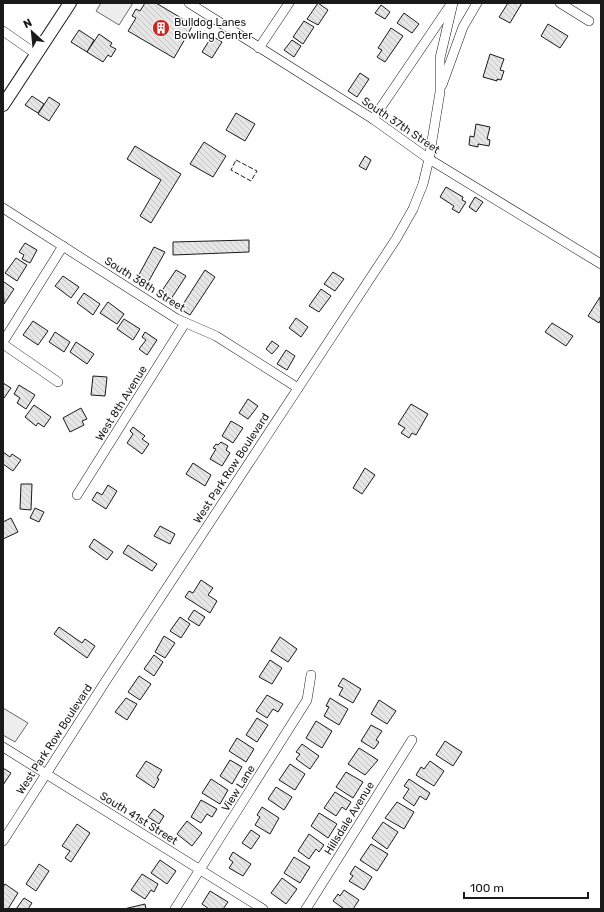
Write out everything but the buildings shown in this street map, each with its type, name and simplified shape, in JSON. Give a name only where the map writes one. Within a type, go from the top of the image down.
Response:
[{"type":"main road","points":[[3,105],[70,3]]},
{"type":"street","name":"South 37th Street","points":[[189,3],[373,119],[430,159],[601,264]]},
{"type":"street","points":[[259,48],[289,3]]},
{"type":"street","name":"West Park Row Boulevard","points":[[3,841],[396,239],[410,215],[423,184],[430,159],[440,92],[440,58],[452,3]]},
{"type":"street","name":"West Park Row Boulevard","points":[[373,119],[452,3]]},
{"type":"street","name":"West Park Row Boulevard","points":[[440,92],[463,27],[477,3]]},
{"type":"street","points":[[560,3],[589,21]]},
{"type":"street","points":[[3,31],[36,54]]},
{"type":"street","name":"South 38th Street","points":[[3,208],[177,319],[216,336],[298,388]]},
{"type":"street","points":[[58,382],[3,343],[63,246]]},
{"type":"street","name":"West 8th Avenue","points":[[77,495],[185,322]]},
{"type":"street","name":"View Lane","points":[[175,909],[307,700],[311,675]]},
{"type":"street","name":"Hillsdale Avenue","points":[[306,909],[412,740]]},
{"type":"street","name":"South 41st Street","points":[[3,747],[45,775],[263,909]]},
{"type":"shaded area","points":[[101,3],[133,3],[119,25],[96,11]]},
{"type":"shaded area","points":[[3,708],[28,723],[15,742],[3,735]]},
{"type":"fence","points":[[236,160],[257,171],[251,181],[231,170],[236,160]]},
{"type":"place","name":"Bulldog Lanes Bowling Center","points":[[161,28]]}]
